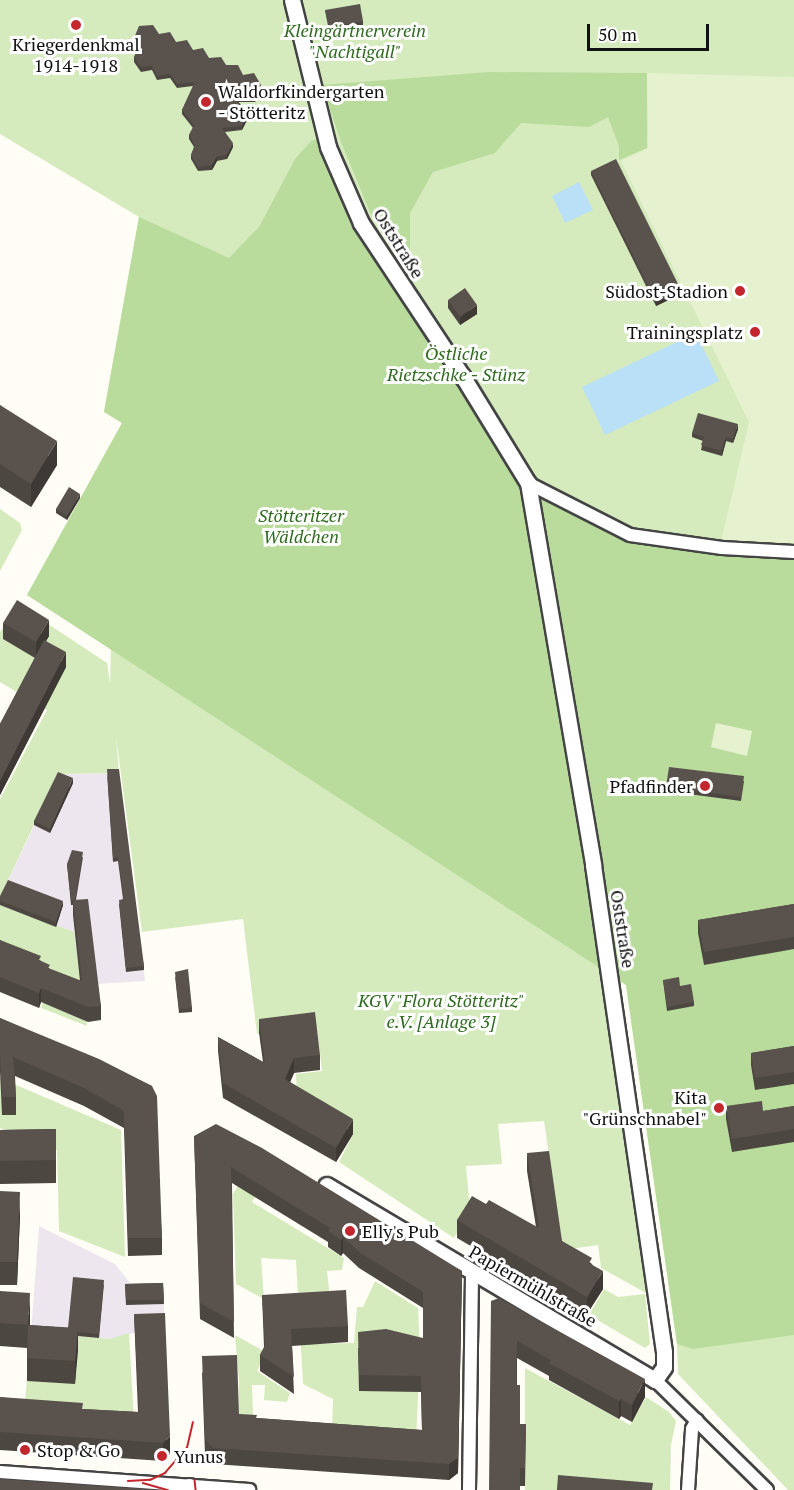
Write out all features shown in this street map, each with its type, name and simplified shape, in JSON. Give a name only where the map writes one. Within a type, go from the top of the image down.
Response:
[{"type":"street","name":"Oststraße","points":[[292,0],[302,49],[328,147],[361,223],[463,376],[528,483],[590,844],[651,1252],[664,1352],[664,1367],[655,1380]]},
{"type":"street","points":[[528,483],[630,535],[722,548],[794,552]]},
{"type":"street","name":"Papiermühlstraße","points":[[326,1185],[472,1274],[655,1380],[767,1490]]},
{"type":"street","points":[[469,1490],[472,1274]]},
{"type":"street","points":[[688,1490],[691,1438],[697,1420]]},
{"type":"street","points":[[0,1472],[128,1481],[189,1488],[249,1490]]},
{"type":"shaded area","points":[[119,773],[145,981],[81,985],[72,933],[0,905],[0,897],[59,774]]},
{"type":"shaded area","points":[[39,1226],[115,1264],[130,1283],[163,1287],[165,1332],[134,1333],[110,1339],[31,1332]]},
{"type":"green space","name":"Östliche Rietzschke - Stünz","points":[[0,0],[794,0],[794,1490],[788,1490],[678,1374],[677,1344],[626,985],[603,970],[646,1293],[601,1268],[598,1245],[563,1250],[544,1121],[498,1124],[502,1164],[466,1166],[470,1210],[454,1238],[339,1162],[353,1134],[297,1099],[296,1074],[322,1071],[317,1027],[257,1034],[243,919],[142,932],[116,737],[119,773],[58,774],[0,897],[0,799],[47,710],[0,682],[0,632],[18,604],[107,663],[110,683],[111,649],[27,595],[122,423],[104,412],[139,217],[0,134]]},
{"type":"green space","points":[[489,72],[647,73],[647,148],[619,160],[619,146],[608,117],[589,127],[521,123],[495,153],[433,172],[410,213],[410,266],[405,264],[372,217],[341,142],[322,85]]},
{"type":"green space","name":"Südost-Stadion","points":[[647,73],[794,77],[794,543],[721,542],[749,422],[621,161],[648,148]]},
{"type":"green space","name":"Stötteritzer Wäldchen","points":[[318,139],[351,226],[431,343],[518,484],[626,539],[794,558],[794,1335],[693,1349],[677,1344],[626,985],[27,595],[122,423],[104,412],[139,217],[229,258],[259,227],[295,159],[311,141]]},
{"type":"green space","points":[[0,509],[20,523],[22,530],[0,571]]},
{"type":"green space","points":[[716,723],[752,731],[747,756],[711,747]]},
{"type":"green space","points":[[0,905],[74,932],[87,1026],[41,1008],[53,975],[0,952]]},
{"type":"green space","points":[[0,1078],[121,1130],[125,1257],[59,1231],[57,1150],[0,1128]]},
{"type":"green space","points":[[252,1162],[269,1171],[252,1202],[344,1258],[342,1270],[327,1271],[330,1298],[312,1344],[354,1343],[357,1307],[363,1307],[375,1281],[418,1308],[420,1353],[416,1441],[332,1436],[333,1399],[303,1384],[296,1260],[261,1258],[264,1299],[236,1284],[233,1194]]},
{"type":"green space","points":[[604,1289],[618,1297],[645,1294],[650,1344],[645,1348],[589,1315]]},
{"type":"green space","points":[[31,1332],[110,1339],[129,1333],[134,1421],[24,1413]]},
{"type":"green space","points":[[235,1335],[262,1350],[264,1357],[257,1371],[290,1393],[287,1402],[264,1400],[265,1385],[252,1385],[253,1416],[239,1428],[239,1381]]},
{"type":"green space","points":[[525,1368],[630,1425],[646,1397],[669,1412],[676,1421],[671,1445],[670,1490],[525,1490]]},
{"type":"water","points":[[579,182],[593,210],[565,223],[552,196]]},
{"type":"water","points":[[696,333],[719,381],[605,435],[582,387]]},
{"type":"building","points":[[360,4],[363,21],[329,27],[325,10]]},
{"type":"building","points":[[153,25],[159,34],[170,32],[176,42],[187,40],[193,50],[203,48],[209,58],[221,57],[226,65],[238,65],[243,75],[254,73],[261,85],[255,98],[235,97],[248,114],[242,126],[222,128],[233,143],[227,155],[217,156],[212,165],[198,167],[191,155],[195,145],[189,135],[194,125],[182,110],[195,82],[177,84],[170,74],[157,76],[152,66],[141,67],[134,57],[140,47],[134,38],[139,26]]},
{"type":"building","points":[[616,159],[681,290],[656,302],[591,171]]},
{"type":"building","points":[[465,288],[477,305],[460,317],[448,300]]},
{"type":"building","points":[[0,405],[57,441],[31,484],[0,464]]},
{"type":"building","points":[[698,413],[738,424],[733,439],[726,437],[722,451],[701,445],[704,437],[692,433]]},
{"type":"building","points":[[69,487],[80,494],[67,516],[56,509]]},
{"type":"building","points":[[17,600],[49,620],[36,642],[3,623]]},
{"type":"building","points":[[44,640],[66,652],[0,781],[0,724]]},
{"type":"building","name":"Pfadfinder","points":[[669,767],[744,776],[741,797],[666,787]]},
{"type":"building","points":[[107,769],[119,769],[144,966],[126,968],[119,900],[124,899],[118,857],[113,858]]},
{"type":"building","points":[[58,772],[73,778],[50,829],[34,821]]},
{"type":"building","points":[[72,850],[83,852],[75,900],[71,900],[67,864]]},
{"type":"building","points":[[8,880],[63,901],[56,922],[0,901]]},
{"type":"building","points":[[88,899],[101,1006],[88,1007],[41,988],[39,993],[0,977],[0,940],[41,956],[39,960],[50,965],[48,968],[82,981],[73,900]]},
{"type":"building","points":[[794,904],[794,937],[704,952],[698,920]]},
{"type":"building","points":[[188,969],[192,1008],[179,1009],[175,972]]},
{"type":"building","points":[[679,977],[680,986],[691,984],[694,1002],[667,1007],[663,980]]},
{"type":"building","points":[[315,1012],[320,1055],[294,1058],[285,1079],[353,1119],[336,1148],[223,1083],[218,1037],[265,1063],[259,1019]]},
{"type":"building","points":[[0,1018],[99,1059],[152,1086],[157,1096],[162,1238],[128,1238],[124,1111],[84,1088],[13,1057],[16,1097],[2,1097]]},
{"type":"building","points":[[794,1046],[794,1072],[755,1078],[751,1053]]},
{"type":"building","points":[[762,1101],[763,1111],[794,1106],[794,1129],[732,1139],[726,1106]]},
{"type":"building","points":[[216,1124],[262,1148],[462,1271],[458,1458],[449,1464],[213,1448],[205,1439],[202,1356],[237,1355],[239,1414],[257,1415],[256,1418],[422,1430],[421,1376],[359,1375],[358,1332],[386,1329],[423,1338],[423,1292],[359,1252],[343,1237],[341,1240],[328,1231],[330,1228],[231,1167],[234,1322],[200,1303],[194,1136]]},
{"type":"building","points":[[56,1129],[56,1160],[0,1161],[0,1130]]},
{"type":"building","points":[[549,1151],[562,1241],[592,1258],[589,1263],[603,1271],[587,1297],[457,1220],[472,1196],[486,1204],[489,1200],[539,1228],[527,1153]]},
{"type":"building","points":[[0,1191],[20,1192],[17,1262],[0,1262]]},
{"type":"building","points":[[73,1277],[104,1280],[99,1334],[77,1332],[78,1328],[68,1328]]},
{"type":"building","points":[[163,1283],[164,1300],[126,1300],[125,1284]]},
{"type":"building","points":[[346,1290],[348,1326],[291,1329],[294,1377],[260,1355],[265,1346],[262,1295]]},
{"type":"building","points":[[0,1291],[30,1293],[28,1325],[0,1323]]},
{"type":"building","points":[[499,1298],[645,1379],[632,1405],[621,1399],[619,1401],[549,1363],[551,1360],[517,1341],[516,1385],[520,1385],[520,1424],[526,1424],[525,1468],[520,1468],[520,1490],[489,1490],[491,1301]]},
{"type":"building","points":[[165,1313],[170,1436],[163,1443],[0,1432],[0,1397],[83,1403],[82,1409],[139,1412],[134,1314]]},
{"type":"building","points":[[28,1325],[78,1328],[75,1361],[27,1358]]},
{"type":"building","points":[[558,1475],[653,1483],[652,1490],[557,1490]]},
{"type":"building","points":[[0,1479],[158,1490],[0,1490]]},
{"type":"tram line","points":[[128,1481],[150,1480],[165,1473],[187,1448],[193,1423]]},
{"type":"tram line","points":[[195,1480],[196,1490]]},
{"type":"tram line","points":[[143,1483],[168,1490]]},
{"type":"place","name":"Kriegerdenkmal 1914-1918","points":[[76,25]]},
{"type":"place","name":"Waldorfkindergarten - Stötteritz","points":[[206,102]]},
{"type":"place","name":"Südost-Stadion","points":[[740,291]]},
{"type":"place","name":"Trainingsplatz","points":[[755,332]]},
{"type":"place","name":"Pfadfinder","points":[[705,786]]},
{"type":"place","name":"Kita \"Grünschnabel\"","points":[[719,1108]]},
{"type":"place","name":"Elly's Pub","points":[[350,1231]]},
{"type":"place","name":"Stop & Go","points":[[25,1450]]},
{"type":"place","name":"Yunus","points":[[162,1456]]},
{"type":"park label","name":"Kleingärtnerverein \"Nachtigall\"","points":[[355,42]]},
{"type":"park label","name":"KGV \"Flora Stötteritz\" e.V. [Anlage 3]","points":[[441,1011]]}]
